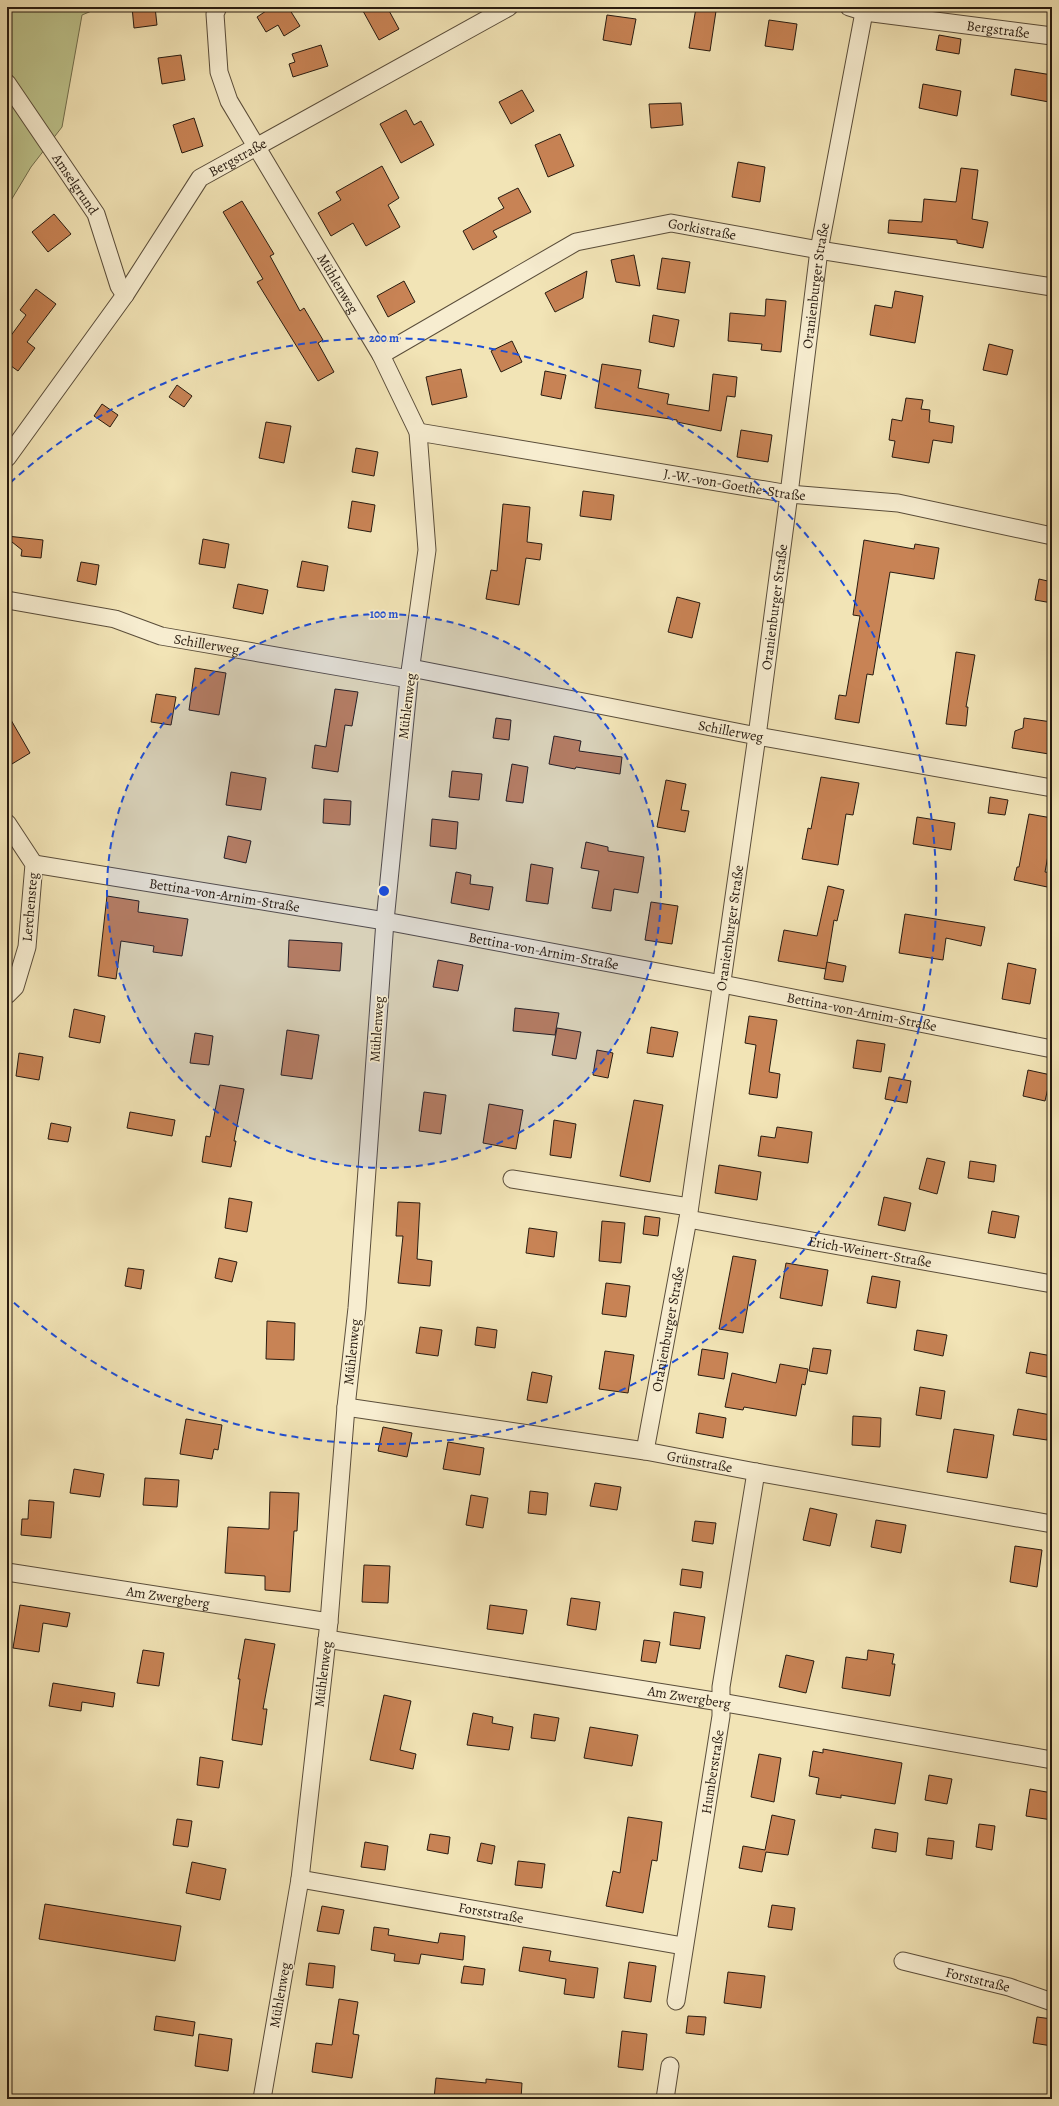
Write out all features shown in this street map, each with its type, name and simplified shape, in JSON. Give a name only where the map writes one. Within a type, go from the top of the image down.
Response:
[{"type":"street","name":"Mühlenweg","points":[[218,7],[215,14],[219,72],[229,101],[254,146],[381,355],[418,432],[427,550],[410,673],[385,921],[357,1308],[346,1406],[328,1630],[300,1879],[262,2099]]},
{"type":"street","name":"Bergstraße","points":[[7,458],[125,294],[200,178],[254,146],[509,7]]},
{"type":"street","name":"Bergstraße","points":[[860,9],[1052,36]]},
{"type":"street","name":"Oranienburger Straße","points":[[645,1451],[688,1213],[722,984],[790,494],[819,250],[860,9]]},
{"type":"street","name":"Amselgrund","points":[[7,83],[96,214],[119,286],[125,294]]},
{"type":"street","name":"Gorkistraße","points":[[381,355],[576,242],[671,223],[819,250],[1052,287]]},
{"type":"street","name":"J.-W.-von-Goethe-Straße","points":[[418,432],[790,494],[898,503],[1052,536]]},
{"type":"street","name":"Schillerweg","points":[[7,600],[115,619],[161,636],[410,673],[1052,788]]},
{"type":"street","name":"Lerchensteg","points":[[7,823],[34,864],[27,947],[15,987],[7,995]]},
{"type":"street","name":"Bettina-von-Arnim-Straße","points":[[34,864],[385,921],[722,984],[1052,1049]]},
{"type":"street","points":[[512,1179],[688,1213]]},
{"type":"street","name":"Erich-Weinert-Straße","points":[[688,1213],[1052,1284]]},
{"type":"street","name":"Grünstraße","points":[[346,1406],[645,1451],[1052,1524]]},
{"type":"street","name":"Humberstraße","points":[[676,2000],[683,1946],[721,1716],[721,1687],[756,1472]]},
{"type":"street","name":"Am Zwergberg","points":[[7,1572],[720,1702],[1052,1760]]},
{"type":"street","name":"Forststraße","points":[[300,1879],[683,1946]]},
{"type":"street","name":"Forststraße","points":[[903,1961],[1008,1987],[1052,2002]]},
{"type":"street","points":[[665,2099],[670,2066]]},
{"type":"green space","points":[[7,7],[101,7],[82,15],[62,127],[31,167],[7,207]]},
{"type":"building","points":[[132,7],[155,7],[157,25],[134,28]]},
{"type":"building","points":[[272,7],[288,7],[300,26],[284,36],[278,25],[266,32],[257,17]]},
{"type":"building","points":[[371,7],[387,7],[399,29],[379,40],[363,11]]},
{"type":"building","points":[[696,8],[716,11],[710,51],[689,48]]},
{"type":"building","points":[[607,15],[636,19],[631,45],[603,40]]},
{"type":"building","points":[[769,20],[797,24],[793,50],[765,46]]},
{"type":"building","points":[[939,35],[961,39],[959,54],[936,50]]},
{"type":"building","points":[[321,45],[328,66],[293,77],[289,64],[295,62],[292,54]]},
{"type":"building","points":[[181,55],[185,80],[162,84],[158,58]]},
{"type":"building","points":[[1015,69],[1052,75],[1049,102],[1011,95]]},
{"type":"building","points":[[923,84],[961,91],[957,116],[919,108]]},
{"type":"building","points":[[522,90],[534,111],[511,124],[499,102]]},
{"type":"building","points":[[681,103],[683,125],[651,128],[649,104]]},
{"type":"building","points":[[406,110],[414,125],[421,121],[434,145],[401,163],[380,124]]},
{"type":"building","points":[[194,118],[203,146],[182,153],[173,125]]},
{"type":"building","points":[[560,134],[574,166],[548,177],[535,145]]},
{"type":"building","points":[[738,162],[765,167],[760,202],[732,197]]},
{"type":"building","points":[[382,166],[399,198],[388,205],[400,227],[366,246],[353,223],[331,236],[318,213],[341,200],[336,192]]},
{"type":"building","points":[[961,168],[978,170],[972,219],[988,222],[983,248],[957,243],[957,240],[888,233],[889,220],[922,222],[924,199],[956,202]]},
{"type":"building","points":[[518,188],[531,212],[493,231],[497,237],[473,250],[463,231],[504,208],[498,198]]},
{"type":"building","points":[[242,201],[274,254],[270,256],[300,311],[304,308],[323,340],[318,343],[334,372],[318,381],[257,282],[263,279],[223,212]]},
{"type":"building","points":[[54,214],[71,234],[48,252],[32,232]]},
{"type":"building","points":[[634,255],[640,286],[616,282],[611,260]]},
{"type":"building","points":[[662,258],[690,262],[685,293],[657,289]]},
{"type":"building","points":[[587,271],[583,298],[555,312],[545,293]]},
{"type":"building","points":[[404,281],[415,302],[388,317],[377,296]]},
{"type":"building","points":[[36,289],[56,304],[27,342],[35,348],[18,371],[7,363],[7,341],[26,315],[20,310]]},
{"type":"building","points":[[895,291],[923,296],[915,343],[870,335],[875,305],[892,308]]},
{"type":"building","points":[[766,299],[786,301],[781,352],[761,350],[762,344],[728,341],[730,313],[765,316]]},
{"type":"building","points":[[653,315],[679,320],[674,347],[649,342]]},
{"type":"building","points":[[512,341],[522,362],[501,372],[491,351]]},
{"type":"building","points":[[989,344],[1013,350],[1007,375],[983,370]]},
{"type":"building","points":[[602,364],[641,370],[638,388],[669,394],[667,404],[709,411],[713,374],[737,377],[735,397],[727,396],[721,431],[677,422],[677,420],[595,408]]},
{"type":"building","points":[[461,369],[467,397],[432,405],[426,377]]},
{"type":"building","points":[[545,371],[566,375],[561,399],[541,395]]},
{"type":"building","points":[[177,385],[192,396],[184,407],[169,397]]},
{"type":"building","points":[[906,398],[923,400],[921,409],[930,410],[929,422],[954,426],[952,443],[933,440],[929,463],[892,457],[895,441],[889,440],[892,419],[902,421]]},
{"type":"building","points":[[102,404],[118,415],[110,427],[94,416]]},
{"type":"building","points":[[266,422],[291,426],[284,463],[259,458]]},
{"type":"building","points":[[741,430],[772,435],[768,462],[737,457]]},
{"type":"building","points":[[356,448],[378,452],[374,476],[352,472]]},
{"type":"building","points":[[583,491],[614,495],[611,520],[580,516]]},
{"type":"building","points":[[352,501],[375,505],[371,532],[348,528]]},
{"type":"building","points":[[503,504],[530,507],[527,542],[542,544],[540,560],[526,558],[519,605],[486,599],[491,570],[497,571]]},
{"type":"building","points":[[7,536],[43,540],[41,558],[21,556],[22,550],[7,538]]},
{"type":"building","points":[[203,539],[229,544],[225,568],[199,564]]},
{"type":"building","points":[[864,540],[914,549],[915,544],[939,548],[934,579],[890,572],[873,675],[867,674],[859,723],[835,719],[839,695],[846,696],[860,616],[853,615]]},
{"type":"building","points":[[302,561],[328,566],[324,591],[297,587]]},
{"type":"building","points":[[81,562],[99,565],[96,585],[77,581]]},
{"type":"building","points":[[1039,579],[1052,582],[1052,603],[1035,600]]},
{"type":"building","points":[[238,584],[268,590],[263,614],[233,608]]},
{"type":"building","points":[[677,597],[700,603],[692,638],[668,632]]},
{"type":"building","points":[[956,652],[975,655],[966,707],[968,707],[966,726],[946,724]]},
{"type":"building","points":[[195,668],[226,673],[219,715],[189,710]]},
{"type":"building","points":[[335,689],[358,692],[352,726],[345,725],[338,772],[312,768],[315,745],[326,747]]},
{"type":"building","points":[[156,694],[176,697],[171,725],[151,722]]},
{"type":"building","points":[[7,713],[30,753],[7,767]]},
{"type":"building","points":[[496,718],[511,720],[509,740],[493,738]]},
{"type":"building","points":[[1024,718],[1052,722],[1049,754],[1012,748],[1015,731],[1023,728]]},
{"type":"building","points":[[554,736],[581,741],[579,751],[622,757],[620,774],[576,767],[575,769],[549,764]]},
{"type":"building","points":[[512,764],[528,767],[523,803],[506,801]]},
{"type":"building","points":[[452,771],[482,774],[479,800],[449,797]]},
{"type":"building","points":[[231,772],[266,778],[261,810],[226,805]]},
{"type":"building","points":[[821,777],[859,783],[853,815],[846,814],[838,865],[802,859],[808,828],[811,829]]},
{"type":"building","points":[[666,780],[686,784],[681,810],[689,811],[685,832],[657,827]]},
{"type":"building","points":[[990,797],[1008,800],[1005,815],[988,813]]},
{"type":"building","points":[[324,799],[351,801],[350,825],[323,823]]},
{"type":"building","points":[[1029,814],[1052,818],[1052,833],[1045,872],[1052,873],[1052,888],[1014,880],[1017,867],[1019,867]]},
{"type":"building","points":[[917,817],[955,823],[951,850],[913,844]]},
{"type":"building","points":[[432,819],[458,822],[456,849],[430,846]]},
{"type":"building","points":[[228,836],[251,841],[246,863],[224,858]]},
{"type":"building","points":[[586,842],[608,847],[608,851],[644,857],[638,893],[614,889],[611,911],[592,908],[599,871],[581,868]]},
{"type":"building","points":[[531,864],[553,868],[548,904],[526,901]]},
{"type":"building","points":[[456,872],[471,875],[470,884],[493,887],[489,910],[451,903]]},
{"type":"building","points":[[828,886],[844,890],[837,921],[834,920],[826,969],[778,961],[784,930],[817,936]]},
{"type":"building","points":[[107,896],[139,901],[138,912],[188,919],[182,956],[153,952],[154,946],[121,941],[116,979],[98,976]]},
{"type":"building","points":[[651,902],[678,906],[672,944],[645,940]]},
{"type":"building","points":[[905,914],[985,927],[981,946],[946,938],[943,960],[899,953]]},
{"type":"building","points":[[289,940],[342,943],[340,971],[288,967]]},
{"type":"building","points":[[438,960],[463,965],[458,991],[433,987]]},
{"type":"building","points":[[827,962],[846,966],[843,982],[824,979]]},
{"type":"building","points":[[1008,963],[1036,969],[1030,1004],[1002,999]]},
{"type":"building","points":[[515,1008],[559,1013],[555,1035],[513,1031]]},
{"type":"building","points":[[74,1009],[105,1016],[100,1043],[69,1037]]},
{"type":"building","points":[[749,1016],[777,1020],[769,1072],[780,1074],[777,1098],[749,1094],[756,1045],[745,1043]]},
{"type":"building","points":[[651,1027],[678,1032],[673,1057],[647,1053]]},
{"type":"building","points":[[557,1028],[581,1032],[576,1059],[552,1055]]},
{"type":"building","points":[[287,1030],[319,1035],[312,1079],[281,1075]]},
{"type":"building","points":[[195,1033],[213,1036],[209,1065],[190,1063]]},
{"type":"building","points":[[857,1040],[885,1044],[881,1072],[853,1068]]},
{"type":"building","points":[[597,1050],[613,1053],[608,1078],[593,1075]]},
{"type":"building","points":[[19,1053],[43,1057],[39,1080],[16,1076]]},
{"type":"building","points":[[1028,1070],[1051,1075],[1045,1101],[1023,1096]]},
{"type":"building","points":[[889,1077],[911,1081],[907,1103],[885,1099]]},
{"type":"building","points":[[220,1085],[244,1089],[234,1141],[236,1141],[231,1167],[202,1162],[206,1136],[210,1137]]},
{"type":"building","points":[[424,1092],[446,1095],[441,1134],[419,1131]]},
{"type":"building","points":[[634,1100],[663,1105],[650,1182],[620,1176]]},
{"type":"building","points":[[489,1104],[523,1110],[516,1149],[483,1143]]},
{"type":"building","points":[[130,1112],[175,1120],[172,1136],[127,1128]]},
{"type":"building","points":[[554,1120],[576,1124],[571,1158],[550,1155]]},
{"type":"building","points":[[51,1123],[71,1127],[68,1142],[48,1139]]},
{"type":"building","points":[[777,1127],[812,1132],[808,1163],[758,1156],[761,1136],[775,1138]]},
{"type":"building","points":[[927,1158],[945,1162],[937,1194],[919,1189]]},
{"type":"building","points":[[970,1161],[996,1165],[994,1182],[968,1178]]},
{"type":"building","points":[[719,1165],[761,1172],[757,1200],[715,1193]]},
{"type":"building","points":[[884,1197],[911,1203],[905,1231],[878,1225]]},
{"type":"building","points":[[229,1198],[252,1202],[247,1232],[225,1228]]},
{"type":"building","points":[[398,1202],[420,1203],[417,1259],[432,1261],[430,1286],[398,1283],[403,1236],[396,1236]]},
{"type":"building","points":[[992,1211],[1019,1216],[1015,1238],[988,1233]]},
{"type":"building","points":[[645,1216],[660,1218],[658,1236],[643,1234]]},
{"type":"building","points":[[602,1221],[625,1223],[621,1263],[599,1261]]},
{"type":"building","points":[[529,1228],[557,1232],[554,1257],[526,1253]]},
{"type":"building","points":[[733,1256],[756,1260],[743,1333],[719,1329]]},
{"type":"building","points":[[219,1258],[237,1262],[232,1282],[215,1278]]},
{"type":"building","points":[[786,1263],[828,1270],[822,1306],[780,1298]]},
{"type":"building","points":[[128,1268],[144,1270],[141,1289],[125,1286]]},
{"type":"building","points":[[872,1276],[900,1281],[896,1308],[867,1303]]},
{"type":"building","points":[[606,1283],[630,1286],[626,1317],[602,1314]]},
{"type":"building","points":[[267,1321],[295,1323],[294,1360],[266,1359]]},
{"type":"building","points":[[420,1327],[442,1330],[438,1356],[416,1353]]},
{"type":"building","points":[[477,1327],[497,1330],[495,1348],[475,1345]]},
{"type":"building","points":[[917,1330],[947,1335],[943,1356],[914,1350]]},
{"type":"building","points":[[813,1348],[831,1350],[827,1374],[809,1371]]},
{"type":"building","points":[[702,1349],[728,1353],[724,1379],[698,1375]]},
{"type":"building","points":[[605,1351],[634,1355],[628,1393],[599,1389]]},
{"type":"building","points":[[1030,1352],[1052,1356],[1052,1378],[1026,1373]]},
{"type":"building","points":[[780,1364],[808,1369],[805,1385],[802,1384],[796,1416],[744,1407],[743,1410],[725,1407],[732,1373],[776,1383]]},
{"type":"building","points":[[532,1372],[552,1376],[547,1403],[527,1400]]},
{"type":"building","points":[[920,1387],[945,1391],[941,1419],[916,1415]]},
{"type":"building","points":[[1018,1409],[1051,1415],[1047,1440],[1013,1435]]},
{"type":"building","points":[[699,1413],[726,1418],[723,1438],[696,1433]]},
{"type":"building","points":[[853,1416],[881,1418],[880,1447],[852,1445]]},
{"type":"building","points":[[186,1419],[222,1425],[218,1450],[214,1449],[212,1459],[180,1454]]},
{"type":"building","points":[[383,1427],[412,1433],[407,1457],[378,1451]]},
{"type":"building","points":[[954,1429],[994,1435],[987,1478],[947,1472]]},
{"type":"building","points":[[448,1442],[484,1448],[480,1475],[443,1469]]},
{"type":"building","points":[[74,1469],[104,1474],[100,1497],[70,1493]]},
{"type":"building","points":[[145,1478],[179,1480],[177,1507],[143,1505]]},
{"type":"building","points":[[595,1483],[621,1487],[617,1510],[590,1506]]},
{"type":"building","points":[[530,1491],[548,1493],[546,1515],[528,1513]]},
{"type":"building","points":[[270,1492],[299,1493],[297,1531],[294,1531],[290,1592],[265,1590],[265,1576],[225,1573],[228,1527],[269,1529]]},
{"type":"building","points":[[471,1495],[488,1498],[483,1528],[466,1525]]},
{"type":"building","points":[[29,1500],[54,1502],[51,1538],[21,1535],[22,1519],[28,1519]]},
{"type":"building","points":[[810,1508],[837,1514],[830,1546],[803,1540]]},
{"type":"building","points":[[876,1520],[906,1525],[901,1553],[871,1547]]},
{"type":"building","points":[[695,1521],[716,1523],[713,1544],[692,1541]]},
{"type":"building","points":[[1015,1546],[1042,1550],[1037,1587],[1010,1582]]},
{"type":"building","points":[[364,1565],[390,1566],[388,1603],[362,1602]]},
{"type":"building","points":[[682,1569],[703,1572],[701,1588],[680,1585]]},
{"type":"building","points":[[571,1598],[600,1602],[596,1630],[567,1625]]},
{"type":"building","points":[[20,1605],[70,1613],[67,1627],[43,1623],[39,1652],[13,1648]]},
{"type":"building","points":[[490,1605],[527,1610],[523,1634],[487,1629]]},
{"type":"building","points":[[674,1612],[705,1617],[700,1649],[670,1645]]},
{"type":"building","points":[[245,1639],[275,1644],[263,1709],[267,1709],[262,1745],[232,1740],[240,1679],[238,1679]]},
{"type":"building","points":[[644,1640],[660,1642],[656,1663],[641,1661]]},
{"type":"building","points":[[143,1650],[164,1653],[159,1686],[137,1683]]},
{"type":"building","points":[[868,1650],[894,1654],[892,1664],[895,1664],[890,1696],[842,1688],[846,1657],[867,1660]]},
{"type":"building","points":[[786,1655],[814,1661],[806,1693],[779,1687]]},
{"type":"building","points":[[53,1683],[115,1693],[113,1707],[82,1702],[81,1711],[49,1706]]},
{"type":"building","points":[[384,1695],[411,1701],[400,1750],[416,1754],[413,1769],[370,1760]]},
{"type":"building","points":[[473,1713],[493,1717],[492,1723],[513,1727],[509,1750],[467,1745]]},
{"type":"building","points":[[534,1714],[559,1718],[555,1741],[531,1738]]},
{"type":"building","points":[[590,1727],[638,1735],[632,1766],[584,1758]]},
{"type":"building","points":[[823,1749],[902,1763],[895,1804],[841,1795],[841,1798],[816,1794],[819,1778],[809,1776],[813,1751],[823,1753]]},
{"type":"building","points":[[759,1754],[781,1758],[774,1802],[751,1797]]},
{"type":"building","points":[[200,1757],[223,1761],[219,1788],[197,1785]]},
{"type":"building","points":[[929,1775],[952,1779],[947,1804],[925,1800]]},
{"type":"building","points":[[1030,1789],[1052,1793],[1052,1820],[1026,1816]]},
{"type":"building","points":[[772,1815],[795,1820],[788,1855],[766,1852],[762,1872],[739,1868],[743,1846],[765,1850]]},
{"type":"building","points":[[628,1817],[662,1822],[657,1861],[652,1860],[643,1913],[606,1906],[613,1871],[620,1873]]},
{"type":"building","points":[[177,1819],[192,1821],[188,1847],[173,1845]]},
{"type":"building","points":[[979,1824],[995,1826],[992,1850],[976,1847]]},
{"type":"building","points":[[875,1829],[898,1833],[896,1852],[872,1848]]},
{"type":"building","points":[[430,1834],[450,1837],[448,1854],[427,1850]]},
{"type":"building","points":[[928,1838],[954,1841],[952,1859],[926,1855]]},
{"type":"building","points":[[365,1842],[388,1846],[385,1870],[361,1867]]},
{"type":"building","points":[[481,1843],[495,1846],[492,1864],[477,1861]]},
{"type":"building","points":[[518,1861],[545,1864],[542,1888],[515,1885]]},
{"type":"building","points":[[192,1862],[226,1869],[220,1900],[186,1893]]},
{"type":"building","points":[[45,1904],[181,1926],[175,1961],[39,1939]]},
{"type":"building","points":[[772,1905],[795,1908],[792,1930],[768,1927]]},
{"type":"building","points":[[322,1906],[344,1910],[339,1934],[317,1931]]},
{"type":"building","points":[[374,1927],[389,1929],[388,1935],[438,1943],[440,1933],[465,1936],[463,1960],[421,1954],[419,1964],[394,1961],[395,1954],[371,1950]]},
{"type":"building","points":[[523,1947],[551,1951],[549,1961],[598,1968],[594,1998],[564,1994],[566,1979],[519,1971]]},
{"type":"building","points":[[629,1962],[656,1966],[651,2002],[624,1998]]},
{"type":"building","points":[[309,1963],[335,1966],[333,1988],[306,1985]]},
{"type":"building","points":[[464,1966],[485,1969],[483,1985],[461,1983]]},
{"type":"building","points":[[728,1972],[765,1976],[761,2008],[724,2003]]},
{"type":"building","points":[[339,1999],[358,2002],[353,2034],[359,2035],[352,2078],[312,2072],[316,2043],[332,2045]]},
{"type":"building","points":[[156,2016],[195,2022],[193,2036],[154,2030]]},
{"type":"building","points":[[688,2016],[706,2017],[704,2035],[686,2033]]},
{"type":"building","points":[[1037,2017],[1052,2019],[1052,2046],[1033,2043]]},
{"type":"building","points":[[622,2031],[647,2034],[643,2070],[618,2067]]},
{"type":"building","points":[[199,2034],[232,2039],[228,2071],[195,2066]]},
{"type":"building","points":[[436,2078],[486,2083],[486,2079],[522,2083],[521,2099],[434,2099]]}]
